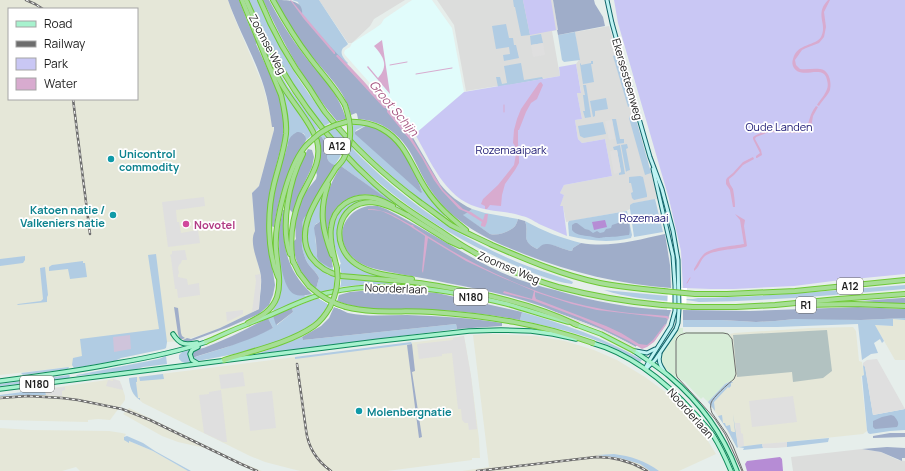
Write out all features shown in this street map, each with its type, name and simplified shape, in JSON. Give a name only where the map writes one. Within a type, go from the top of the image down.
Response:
[{"type":"highway","points":[[242,0],[281,94],[286,117],[284,143],[274,185],[270,212],[270,240],[278,277]]},
{"type":"highway","name":"Zoomse Weg","points":[[246,0],[257,26],[283,74],[312,117],[340,150],[375,184],[399,204],[472,252],[518,273],[558,286],[606,298],[630,302],[693,307],[775,305],[905,294]]},
{"type":"highway","name":"Zoomse Weg","points":[[260,0],[266,15],[295,68],[325,111],[353,144],[407,193],[450,224],[474,237],[513,254],[543,266],[600,283],[695,294],[795,291],[905,280]]},
{"type":"highway","points":[[273,0],[295,38],[338,92],[345,105],[350,123],[350,140],[344,158],[314,203],[309,214],[305,237],[306,246],[315,262],[325,271],[332,274],[442,286],[509,300],[551,313],[577,324]]},
{"type":"highway","points":[[263,51],[287,93],[312,130],[318,146],[317,165],[300,197],[293,222],[291,243],[293,262]]},
{"type":"highway","points":[[248,324],[265,313],[277,297],[278,277],[276,243],[279,214],[290,175],[305,148],[326,128],[346,122],[372,124],[396,138],[436,203],[474,237]]},
{"type":"highway","points":[[305,148],[294,174],[291,186],[286,218],[286,237],[288,249],[301,276],[309,286],[323,298],[346,307],[370,311],[430,312],[495,318],[546,328],[594,343]]},
{"type":"highway","points":[[331,177],[324,198],[322,222],[325,236],[337,268]]},
{"type":"highway","points":[[224,360],[268,347],[303,332],[323,318],[334,299],[338,280],[331,237],[331,227],[336,212],[345,203],[352,199],[368,197],[385,202],[449,241],[472,252]]},
{"type":"highway","points":[[409,216],[393,208],[377,203],[366,203],[357,206],[342,220],[339,238],[342,250],[351,260],[361,267],[382,274],[431,282],[442,286]]},
{"type":"highway","name":"Noorderlaan","points":[[206,342],[302,301],[326,293],[361,287],[380,286],[417,288],[457,294],[508,305],[554,319],[577,324],[601,334],[634,351]]},
{"type":"highway","name":"R1","points":[[775,305],[854,304],[905,306]]},
{"type":"main road","name":"Ekersesteenweg","points":[[607,0],[612,23],[650,157],[671,248],[674,270],[674,316],[671,326],[646,369]]},
{"type":"main road","name":"Ekersesteenweg","points":[[650,157],[662,189],[677,251],[679,310],[676,329],[662,350],[650,362]]},
{"type":"main road","name":"Noorderlaan","points":[[0,389],[413,337],[484,330],[535,331],[594,343],[621,355],[646,369],[687,405],[712,434],[731,471]]},
{"type":"main road","points":[[172,334],[177,340],[184,344],[206,342]]},
{"type":"main road","points":[[198,364],[192,360],[190,354],[194,349],[206,342]]},
{"type":"main road","name":"Noorderlaan","points":[[0,381],[72,372],[159,355],[206,342]]},
{"type":"main road","points":[[634,351],[648,353],[658,347]]},
{"type":"main road","points":[[662,350],[659,361],[664,373]]},
{"type":"main road","name":"Noorderlaan","points":[[634,351],[664,373],[690,396],[706,414],[721,436],[737,471]]},
{"type":"main road","points":[[72,372],[73,380]]},
{"type":"shaded area","points":[[0,0],[228,0],[263,85],[274,130],[259,186],[252,193],[255,231],[254,247],[261,277],[259,309],[204,334],[181,341],[167,342],[164,349],[69,367],[0,375]]},
{"type":"shaded area","points":[[228,0],[239,0],[257,43],[256,44],[278,92],[283,115],[283,139],[270,190],[267,215],[268,240],[275,285],[269,305],[259,314],[186,343],[181,341],[187,338],[191,339],[220,328],[259,309],[261,277],[253,242],[255,231],[252,193],[259,186],[274,127],[272,127],[264,87]]},
{"type":"shaded area","points":[[263,0],[269,0],[294,42],[334,93],[346,119],[337,121],[315,93],[287,48]]},
{"type":"shaded area","points":[[275,0],[285,0],[298,3],[302,9],[302,14],[412,136],[440,184],[454,198],[472,209],[463,215],[490,234],[502,233],[511,229],[515,226],[518,219],[525,221],[528,243],[537,249],[543,244],[549,244],[572,251],[573,248],[581,243],[602,245],[613,244],[665,234],[670,265],[671,288],[633,284],[596,277],[560,267],[507,247],[482,235],[466,225],[443,206],[436,198],[406,145],[395,133],[374,122],[358,119],[356,113],[351,115],[344,98],[334,82],[305,48]]},
{"type":"shaded area","points":[[319,0],[405,0],[374,19],[370,26],[352,43],[348,43]]},
{"type":"shaded area","points":[[412,0],[432,0],[452,28],[464,92],[415,134],[344,53],[352,43],[381,24],[384,19]]},
{"type":"shaded area","points":[[437,0],[553,0],[558,30],[552,31],[560,76],[466,91],[454,25]]},
{"type":"shaded area","points":[[553,0],[594,0],[603,17],[605,26],[558,35]]},
{"type":"shaded area","points":[[609,26],[658,199],[633,203],[630,209],[626,211],[566,222],[563,206],[559,206],[564,195],[560,193],[564,185],[612,176],[605,139],[582,143],[578,139],[575,120],[582,119],[577,93],[581,92],[576,64],[579,60],[575,32]]},
{"type":"shaded area","points":[[543,43],[545,55],[533,57],[531,45]]},
{"type":"shaded area","points":[[612,120],[615,139],[609,140],[605,121]]},
{"type":"shaded area","points":[[367,125],[378,129],[395,142],[409,161],[422,192],[421,193],[355,134],[355,132]]},
{"type":"shaded area","points":[[297,132],[304,135],[306,141],[292,166],[285,183],[277,209],[274,227],[271,226],[272,207],[279,171],[289,139]]},
{"type":"shaded area","points":[[321,136],[327,148],[327,157],[331,163],[335,165],[308,214],[303,220],[304,238],[302,241],[306,260],[319,278],[316,289],[299,268],[293,242],[296,239],[294,222],[303,195],[316,179],[320,152],[318,138]]},
{"type":"shaded area","points":[[308,149],[312,150],[314,157],[312,167],[299,194],[293,213],[289,209],[293,186],[301,163]]},
{"type":"shaded area","points":[[617,150],[621,172],[614,174],[610,151]]},
{"type":"shaded area","points":[[341,166],[393,203],[372,195],[366,194],[353,196],[343,202],[334,211],[330,219],[327,235],[325,216],[326,199]]},
{"type":"shaded area","points":[[204,197],[205,206],[176,210],[177,222],[179,222],[181,233],[198,230],[200,243],[168,247],[162,202]]},
{"type":"shaded area","points":[[378,206],[386,209],[479,261],[500,272],[523,281],[598,301],[642,308],[671,310],[666,325],[655,340],[649,345],[636,347],[588,324],[527,301],[482,290],[393,273],[367,266],[355,259],[349,253],[345,247],[342,233],[348,218],[361,208]]},
{"type":"shaded area","points":[[283,210],[285,210],[284,234],[287,256],[296,276],[312,294],[301,296],[294,294],[290,291],[284,278],[279,237]]},
{"type":"shaded area","points":[[621,216],[627,216],[630,228],[629,235],[598,238],[575,233],[572,230],[572,225],[577,223],[593,233],[597,231],[600,233],[604,232],[606,229],[611,228],[612,225],[621,222]]},
{"type":"shaded area","points":[[605,220],[607,227],[594,230],[592,222]]},
{"type":"shaded area","points":[[321,221],[334,267],[330,268],[319,261],[317,257],[314,228],[315,225]]},
{"type":"shaded area","points":[[185,250],[187,260],[182,260],[179,265],[178,277],[187,279],[188,285],[199,283],[200,295],[178,298],[177,289],[175,289],[170,255],[172,254],[172,251]]},
{"type":"shaded area","points":[[260,274],[259,309],[252,312],[256,281],[255,275]]},
{"type":"shaded area","points":[[382,289],[437,293],[522,312],[520,320],[456,311],[373,309],[349,305],[337,301],[339,295],[350,292]]},
{"type":"shaded area","points":[[902,298],[905,298],[905,304],[860,301]]},
{"type":"shaded area","points":[[174,307],[178,308],[181,333],[185,338],[180,340],[178,334]]},
{"type":"shaded area","points":[[334,307],[348,313],[363,315],[407,315],[455,318],[502,323],[502,326],[457,329],[456,324],[303,340],[302,337],[321,326],[329,318]]},
{"type":"shaded area","points":[[858,307],[905,309],[905,318],[861,320],[795,319],[756,322],[683,320],[683,310],[750,311]]},
{"type":"shaded area","points":[[292,308],[293,312],[276,325],[273,316]]},
{"type":"shaded area","points":[[243,310],[243,314],[227,322],[226,312]]},
{"type":"shaded area","points":[[556,312],[601,329],[636,347],[635,348],[600,330],[555,313]]},
{"type":"shaded area","points":[[268,318],[273,328],[244,341],[192,358],[192,353],[195,351],[238,333]]},
{"type":"shaded area","points":[[893,319],[905,320],[905,360],[895,360],[875,325],[892,326]]},
{"type":"shaded area","points":[[853,327],[856,331],[859,361],[862,362],[864,375],[861,377],[867,431],[863,434],[737,448],[723,423],[708,402],[725,384],[730,381],[732,382],[736,376],[733,341],[730,334],[811,328]]},
{"type":"shaded area","points":[[678,328],[683,328],[683,332],[725,332],[730,334],[733,339],[736,376],[732,382],[730,381],[725,384],[708,402],[703,397],[701,399],[685,382],[674,376],[662,365],[662,353]]},
{"type":"shaded area","points":[[827,330],[832,371],[823,378],[793,382],[792,372],[737,377],[733,335]]},
{"type":"shaded area","points":[[490,334],[536,336],[565,341],[594,350],[617,360],[645,377],[668,394],[693,420],[716,454],[679,471],[462,471],[489,467],[473,335]]},
{"type":"shaded area","points":[[130,335],[131,349],[114,352],[113,337]]},
{"type":"shaded area","points":[[464,336],[471,376],[480,458],[387,471],[300,471],[265,462],[143,403],[133,393],[129,379],[129,378]]},
{"type":"shaded area","points":[[464,336],[471,376],[477,429],[469,430],[468,423],[465,423],[462,420],[461,409],[458,409],[452,353],[419,359],[417,344],[453,340],[453,338]]},
{"type":"shaded area","points":[[412,344],[415,371],[412,372],[422,437],[419,438],[407,345]]},
{"type":"shaded area","points":[[877,359],[905,409],[873,415],[865,367],[863,363],[867,360]]},
{"type":"shaded area","points":[[243,372],[245,386],[221,389],[219,375]]},
{"type":"shaded area","points":[[113,379],[120,381],[125,400],[110,420],[98,419],[88,420],[88,422],[0,420],[0,396],[45,395],[45,389]]},
{"type":"shaded area","points":[[113,379],[120,381],[123,390],[106,386],[108,380],[113,381]]},
{"type":"shaded area","points":[[65,387],[65,390],[62,391],[62,396],[46,395],[45,389]]},
{"type":"shaded area","points":[[221,390],[227,442],[223,442],[204,433],[199,395],[209,394],[209,392]]},
{"type":"shaded area","points":[[272,391],[276,428],[250,431],[246,394]]},
{"type":"shaded area","points":[[793,396],[797,422],[752,427],[749,401]]},
{"type":"shaded area","points":[[129,408],[240,462],[262,471],[254,471],[205,448],[178,442],[162,436],[123,414]]},
{"type":"shaded area","points":[[891,415],[894,416],[898,422],[897,427],[875,429],[873,427],[873,421]]},
{"type":"shaded area","points":[[735,423],[740,423],[744,446],[738,447]]},
{"type":"shaded area","points":[[0,428],[109,431],[122,433],[126,434],[124,437],[129,441],[153,451],[188,471],[80,471],[76,467],[62,471],[0,471]]},
{"type":"shaded area","points":[[890,433],[905,433],[905,437],[873,438],[873,436]]},
{"type":"shaded area","points":[[787,442],[787,447],[776,448],[763,448],[762,444]]},
{"type":"shaded area","points":[[887,447],[905,448],[905,458],[902,458],[902,461],[881,452],[862,449]]},
{"type":"shaded area","points":[[862,449],[881,452],[898,460],[905,461],[905,471],[793,471],[791,457]]},
{"type":"shaded area","points":[[780,457],[782,459],[783,471],[747,471],[745,464],[747,461]]},
{"type":"green space","points":[[248,0],[257,0],[272,33],[299,79],[331,122],[323,127],[301,98],[272,50]]},
{"type":"green space","points":[[292,0],[319,0],[348,44],[342,50],[342,54],[348,63],[346,65],[302,14],[298,2]]},
{"type":"green space","points":[[513,0],[523,0],[530,35],[521,36]]},
{"type":"green space","points":[[523,0],[551,0],[556,30],[530,35]]},
{"type":"green space","name":"Oude Landen","points":[[614,0],[905,0],[905,274],[794,286],[734,289],[683,288],[681,251],[669,199],[618,23]]},
{"type":"green space","points":[[506,24],[509,38],[513,38],[519,58],[504,61],[503,55],[510,54],[509,47],[496,49],[492,26]]},
{"type":"green space","points":[[575,32],[580,60],[564,62],[562,60],[558,35]]},
{"type":"green space","points":[[541,34],[543,43],[531,45],[530,36]]},
{"type":"green space","points":[[260,40],[288,87],[319,129],[315,132],[279,76]]},
{"type":"green space","points":[[618,54],[632,105],[628,107],[613,56]]},
{"type":"green space","points":[[591,61],[593,61],[593,64],[591,64],[594,82],[583,84],[580,64],[591,63]]},
{"type":"green space","points":[[521,63],[524,80],[542,77],[543,79],[498,87],[496,77],[500,77],[502,84],[507,83],[504,66]]},
{"type":"green space","name":"Rozemaaipark","points":[[576,64],[581,93],[577,93],[582,119],[575,120],[578,139],[582,143],[605,139],[612,176],[564,185],[560,193],[564,195],[560,206],[563,206],[567,236],[526,217],[477,207],[466,202],[447,187],[415,134],[464,92],[560,76],[559,67]]},
{"type":"green space","points":[[279,83],[312,135],[305,141],[305,135],[303,133],[287,145],[287,150],[284,155],[287,115],[285,101]]},
{"type":"green space","points":[[583,85],[586,85],[591,117],[585,118],[583,111],[585,111],[583,95],[585,95]]},
{"type":"green space","points":[[606,98],[608,109],[595,111],[595,116],[593,117],[590,101]]},
{"type":"green space","points":[[630,116],[635,116],[651,173],[645,175],[629,118]]},
{"type":"green space","points":[[612,119],[616,119],[620,139],[624,139],[624,143],[617,144]]},
{"type":"green space","points":[[603,122],[606,134],[584,138],[580,136],[578,126]]},
{"type":"green space","points":[[353,124],[367,125],[356,130],[355,133],[422,192],[417,179],[445,217],[397,180],[352,139]]},
{"type":"green space","points":[[336,127],[346,139],[343,149],[327,131]]},
{"type":"green space","points":[[323,134],[341,155],[335,165],[328,160],[326,146],[321,136]]},
{"type":"green space","points":[[627,144],[628,148],[626,149],[630,170],[626,172],[621,145]]},
{"type":"green space","points":[[351,145],[372,168],[410,200],[450,228],[523,265],[569,280],[573,282],[572,284],[546,278],[520,268],[482,250],[441,227],[401,200],[365,170],[348,154]]},
{"type":"green space","points":[[620,145],[625,174],[619,175],[621,172],[617,150],[614,150],[613,147]]},
{"type":"green space","points":[[346,159],[365,179],[409,215],[341,166]]},
{"type":"green space","points":[[629,177],[643,177],[647,197],[634,200],[632,198],[631,193],[633,192],[631,183],[629,183]]},
{"type":"green space","points":[[324,191],[321,204],[321,221],[315,225],[317,257],[330,268],[334,267],[334,273],[313,257],[309,247],[308,236],[312,214]]},
{"type":"green space","points":[[365,199],[376,201],[354,206],[338,227],[338,240],[341,251],[350,261],[389,277],[341,273],[339,265],[341,264],[333,238],[333,227],[342,210],[358,200]]},
{"type":"green space","name":"Rozemaai","points":[[655,199],[663,232],[634,237],[630,205],[633,203]]},
{"type":"green space","points":[[472,209],[518,219],[515,226],[508,231],[499,234],[490,234],[462,215]]},
{"type":"green space","points":[[627,211],[632,235],[631,238],[600,241],[569,236],[569,221]]},
{"type":"green space","points":[[308,214],[304,238],[303,220]]},
{"type":"green space","points":[[525,221],[552,234],[581,243],[573,248],[572,251],[551,245],[542,246],[537,249],[528,243]]},
{"type":"green space","points":[[304,238],[315,264],[328,275],[335,276],[334,289],[321,293],[316,289],[319,278],[305,258],[302,245]]},
{"type":"green space","points":[[279,243],[282,266],[305,296],[312,294],[314,295],[274,311],[273,310],[278,303],[281,286]]},
{"type":"green space","points":[[156,254],[167,342],[166,348],[121,358],[115,361],[74,368],[72,365],[73,358],[82,356],[80,339],[159,329],[148,255]]},
{"type":"green space","points":[[25,256],[23,263],[0,266],[0,259]]},
{"type":"green space","points":[[83,261],[83,263],[85,263],[87,277],[70,279],[68,269],[49,271],[49,267],[52,265]]},
{"type":"green space","points":[[45,267],[48,295],[47,302],[17,305],[41,301],[43,299],[40,268]]},
{"type":"green space","points":[[341,278],[396,281],[472,293],[472,294],[439,288],[390,284],[340,287]]},
{"type":"green space","points":[[905,285],[905,289],[802,297],[699,302],[686,300],[698,298],[776,295]]},
{"type":"green space","points":[[604,290],[668,296],[668,301],[628,296]]},
{"type":"green space","points":[[318,298],[329,304],[315,321],[292,335],[268,345],[230,355],[197,361],[192,358],[227,347],[273,328],[268,318],[273,316],[277,325],[293,312],[292,308]]},
{"type":"green space","points":[[522,312],[553,321],[599,338],[642,360],[640,362],[614,348],[588,337],[520,320]]},
{"type":"green space","points":[[818,318],[861,320],[905,318],[905,320],[893,319],[893,326],[875,325],[884,341],[882,343],[880,339],[874,343],[878,353],[871,354],[862,360],[858,324],[777,327],[683,327],[683,320],[756,322]]},
{"type":"green space","points":[[456,324],[457,329],[257,354],[302,337],[303,340]]},
{"type":"green space","points":[[411,342],[412,344],[295,359],[295,357]]},
{"type":"green space","points":[[189,350],[189,358],[191,362],[182,362],[179,359],[179,355],[182,352]]},
{"type":"green space","points":[[166,356],[167,364],[143,367],[134,370],[76,376],[159,359]]},
{"type":"green space","points":[[863,365],[865,366],[873,415],[905,409],[905,430],[868,433],[862,376],[864,375]]},
{"type":"green space","points":[[69,367],[68,369],[23,375],[21,373]]},
{"type":"green space","points":[[163,374],[164,379],[140,381],[139,377]]},
{"type":"green space","points":[[69,375],[69,378],[0,386],[0,384]]},
{"type":"green space","points":[[137,377],[136,382],[138,398],[140,398],[140,400],[135,396],[132,391],[129,379]]},
{"type":"green space","points":[[731,381],[733,383],[731,383],[731,386],[729,388],[728,387],[714,402],[715,411],[708,402],[725,384]]},
{"type":"green space","points":[[45,389],[46,395],[0,396],[0,395]]},
{"type":"green space","points":[[733,414],[737,448],[718,416],[722,415],[723,423],[725,423],[726,426],[730,425],[731,431],[735,432]]},
{"type":"green space","points":[[127,436],[143,443],[191,471],[188,471],[153,451],[129,441],[129,443],[124,440],[124,437]]},
{"type":"green space","points":[[829,438],[828,442],[787,447],[787,442]]},
{"type":"green space","points":[[762,444],[763,448],[743,450],[744,448],[738,447]]},
{"type":"green space","points":[[614,454],[626,456],[649,464],[659,471],[650,471],[640,464],[620,458],[597,455]]},
{"type":"water","points":[[290,0],[335,52],[335,54],[304,19]]},
{"type":"water","points":[[828,0],[830,0],[824,12],[826,27],[824,37],[819,43],[802,50],[795,60],[796,65],[800,69],[820,69],[828,74],[831,83],[830,90],[819,106],[817,105],[828,87],[825,75],[817,72],[802,73],[794,68],[792,62],[798,50],[819,40],[821,37],[823,29],[821,15],[823,6]]},
{"type":"water","points":[[382,40],[390,94],[367,67],[368,66],[378,78],[381,74],[384,66],[383,58],[374,46]]},
{"type":"water","points":[[337,55],[363,80],[386,108],[384,108],[336,56]]},
{"type":"water","points":[[541,82],[543,85],[537,99],[531,103],[518,130],[519,163],[505,184],[501,206],[490,205],[487,209],[485,209],[485,206],[481,204],[483,199],[498,185],[514,165],[516,154],[513,143],[517,119],[521,109]]},
{"type":"water","points":[[816,106],[818,107],[813,116],[811,128],[807,131],[801,133],[769,132],[756,137],[755,139],[762,155],[756,158],[756,156],[760,153],[753,137],[772,131],[806,129],[812,112]]},
{"type":"water","points":[[388,109],[411,137],[443,190],[463,209],[471,212],[483,220],[485,214],[488,214],[485,227],[481,226],[482,222],[459,209],[442,191],[410,140],[387,112]]},
{"type":"water","points":[[753,157],[754,159],[743,165],[729,179],[734,196],[735,207],[733,207],[730,190],[726,184],[726,180],[743,162]]},
{"type":"water","points":[[368,209],[380,210],[396,216],[413,225],[456,253],[525,287],[573,303],[614,311],[667,316],[669,317],[668,320],[666,318],[597,310],[572,304],[535,292],[536,299],[606,326],[639,344],[647,345],[653,340],[665,324],[666,325],[654,342],[642,349],[629,341],[580,318],[532,300],[503,293],[504,291],[532,299],[534,291],[466,261],[428,238],[423,273],[425,236],[404,222],[386,213]]},
{"type":"water","points":[[735,214],[745,220],[744,226],[747,246],[709,254],[703,258],[698,268],[694,271],[699,260],[706,252],[744,244],[740,220]]},
{"type":"pier","points":[[339,261],[341,282],[337,301],[345,304],[343,310],[328,305],[307,288],[311,284],[331,299],[335,283],[332,262]]},
{"type":"pier","points":[[668,288],[687,288],[686,310],[667,310]]},
{"type":"waterway","points":[[390,65],[407,62]]},
{"type":"waterway","points":[[416,74],[452,68]]},
{"type":"waterway","points":[[504,105],[504,112]]},
{"type":"waterway","name":"Groot Schijn","points":[[687,283],[690,278]]},
{"type":"tram line","points":[[742,471],[725,434],[715,419],[677,377],[676,341],[680,335],[686,333],[723,333],[728,334],[732,339],[736,374],[734,379],[715,397],[711,403],[711,407],[712,413],[733,446],[743,471]]},
{"type":"railway","points":[[26,0],[41,8]]},
{"type":"railway","points":[[73,100],[90,234]]},
{"type":"railway","points":[[297,364],[307,436],[311,448],[317,458],[331,471]]},
{"type":"railway","points":[[0,398],[28,396],[62,398],[122,409],[150,420],[257,471]]},
{"type":"railway","points":[[477,471],[596,457],[622,460],[647,471]]},
{"type":"place","name":"Unicontrol commodity","points":[[111,159]]},
{"type":"place","name":"Katoen natie / Valkeniers natie","points":[[113,215]]},
{"type":"place","name":"Novotel","points":[[186,224]]},
{"type":"place","name":"Molenbergnatie","points":[[359,411]]}]
